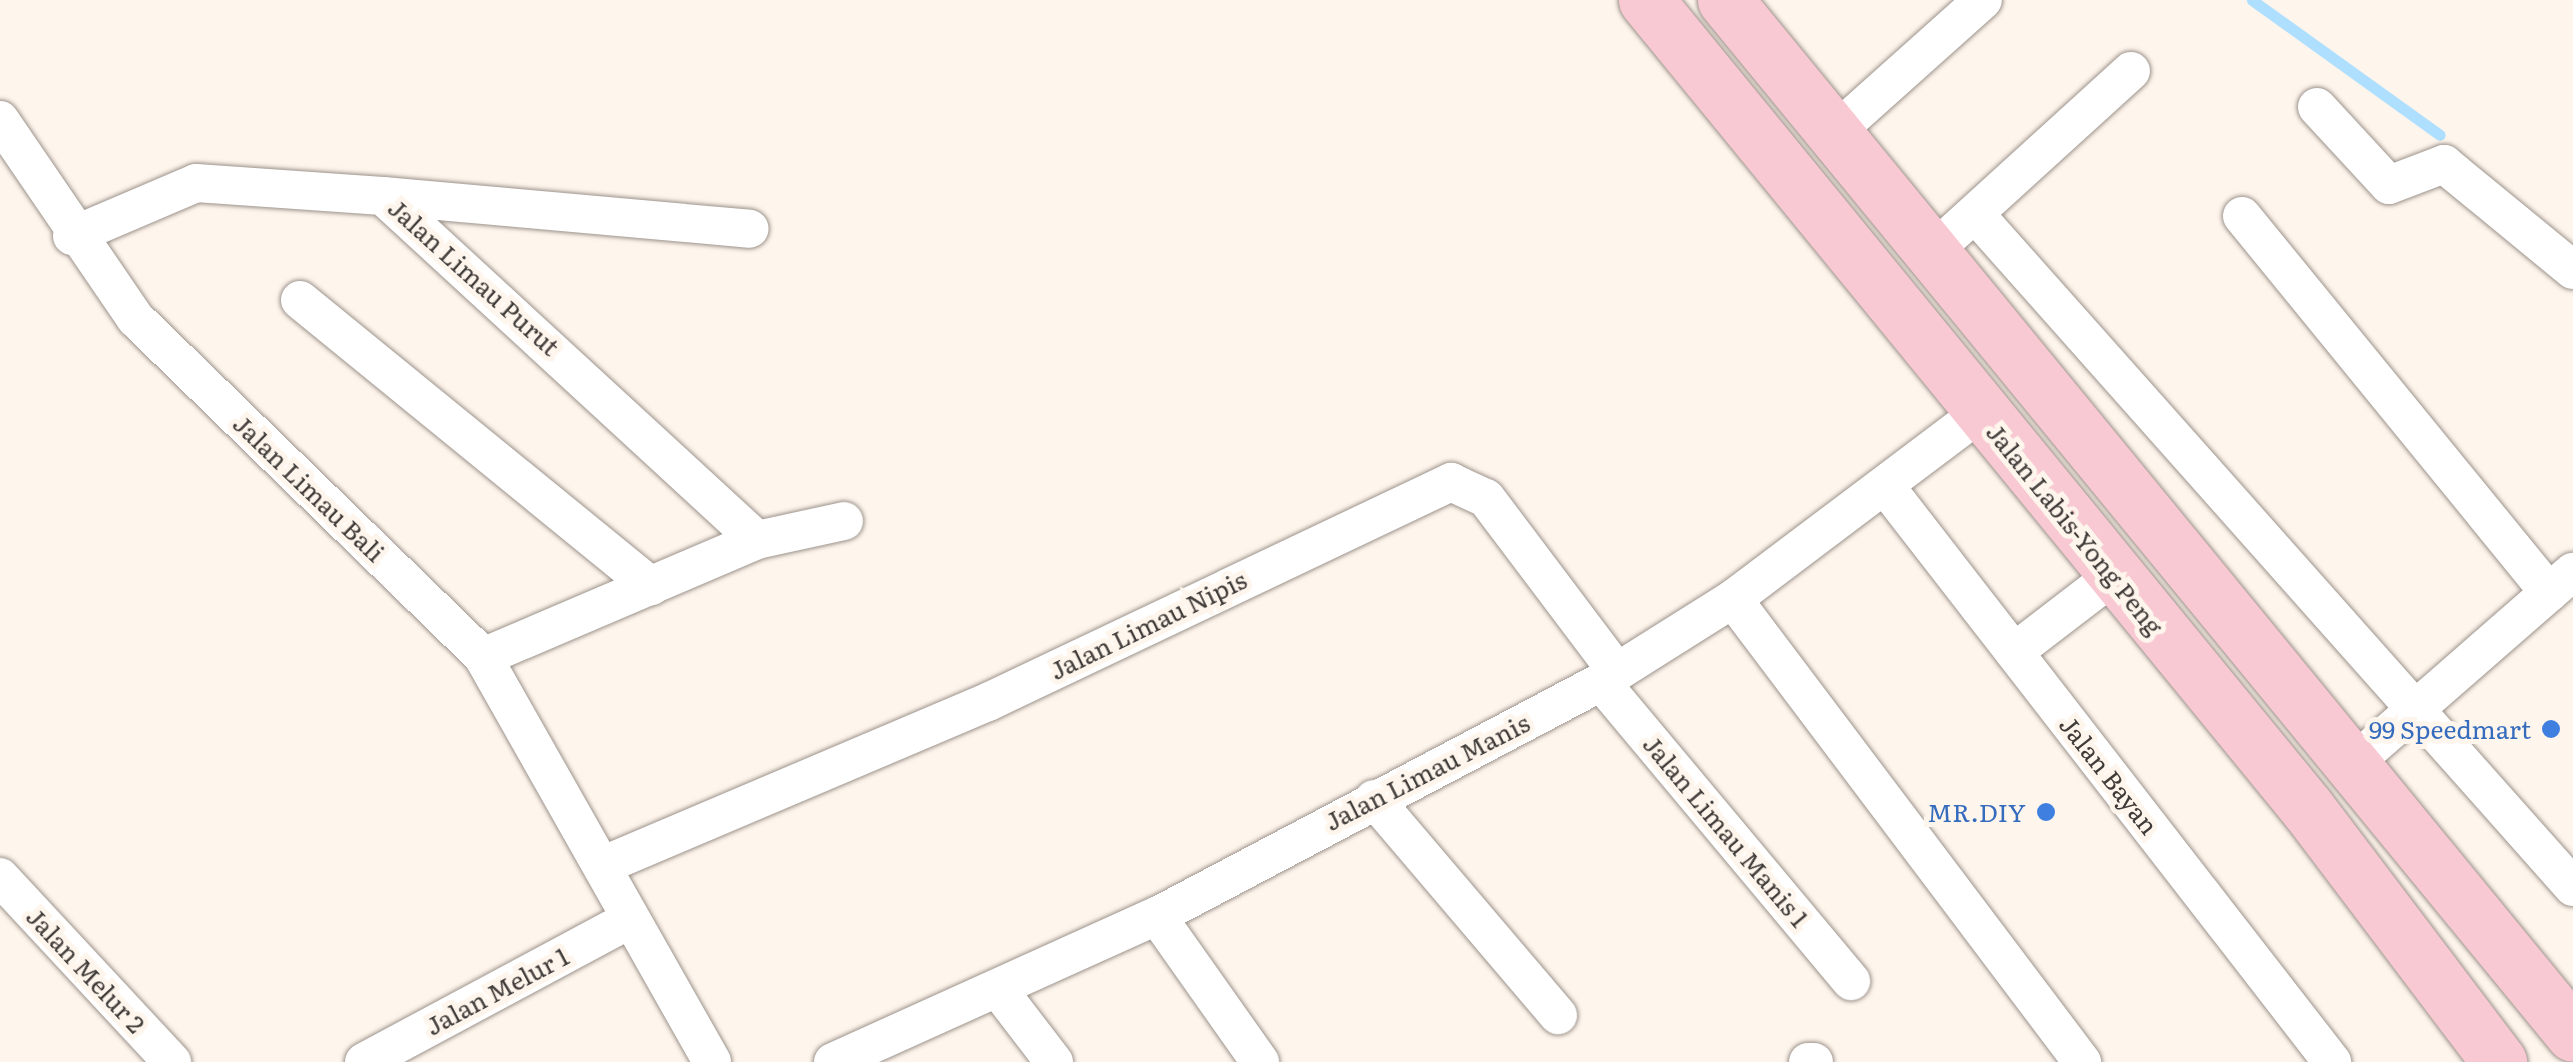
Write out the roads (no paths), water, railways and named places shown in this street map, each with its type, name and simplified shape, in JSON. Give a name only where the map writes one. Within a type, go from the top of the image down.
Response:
[{"type":"highway","name":"Jalan Labis-Yong Peng","points":[[1646,0],[2112,576],[2308,809],[2499,1062]]},
{"type":"highway","points":[[1726,0],[1833,134],[2356,761],[2573,1034]]},
{"type":"street","points":[[1833,134],[1984,0]]},
{"type":"street","points":[[1932,252],[2131,71]]},
{"type":"street","points":[[2316,107],[2390,185],[2444,164],[2573,270]]},
{"type":"street","name":"Jalan Limau Bali","points":[[0,120],[72,236],[136,319],[483,656],[606,864],[629,920],[712,1062]]},
{"type":"street","name":"Jalan Limau Purut","points":[[72,236],[196,183],[383,196],[757,540]]},
{"type":"street","points":[[383,196],[750,229]]},
{"type":"street","points":[[1976,215],[2419,704],[2573,887]]},
{"type":"street","points":[[2242,216],[2561,582],[2356,761]]},
{"type":"street","points":[[300,300],[651,586]]},
{"type":"street","name":"Jalan Limau Manis","points":[[856,1058],[1157,916],[1609,677],[1732,599],[1886,487],[1980,412]]},
{"type":"street","name":"Jalan Limau Nipis","points":[[606,864],[997,697],[1451,482],[1486,498],[1609,677]]},
{"type":"street","name":"Jalan Bayan","points":[[1886,487],[2332,1062]]},
{"type":"street","points":[[483,656],[757,540],[844,521]]},
{"type":"street","points":[[2014,652],[2112,576]]},
{"type":"street","points":[[1732,599],[2082,1062]]},
{"type":"street","name":"Jalan Limau Manis 1","points":[[1609,677],[1852,981]]},
{"type":"street","points":[[1374,799],[1558,1015]]},
{"type":"street","name":"Jalan Melur 2","points":[[0,877],[172,1062]]},
{"type":"street","points":[[1157,916],[1260,1062]]},
{"type":"street","name":"Jalan Melur 1","points":[[364,1062],[629,920]]},
{"type":"street","points":[[998,989],[1054,1062]]},
{"type":"waterway","points":[[2252,0],[2440,135]]},
{"type":"place","name":"99 Speedmart","points":[[2551,729]]},
{"type":"place","name":"MR.DIY","points":[[2046,812]]}]
